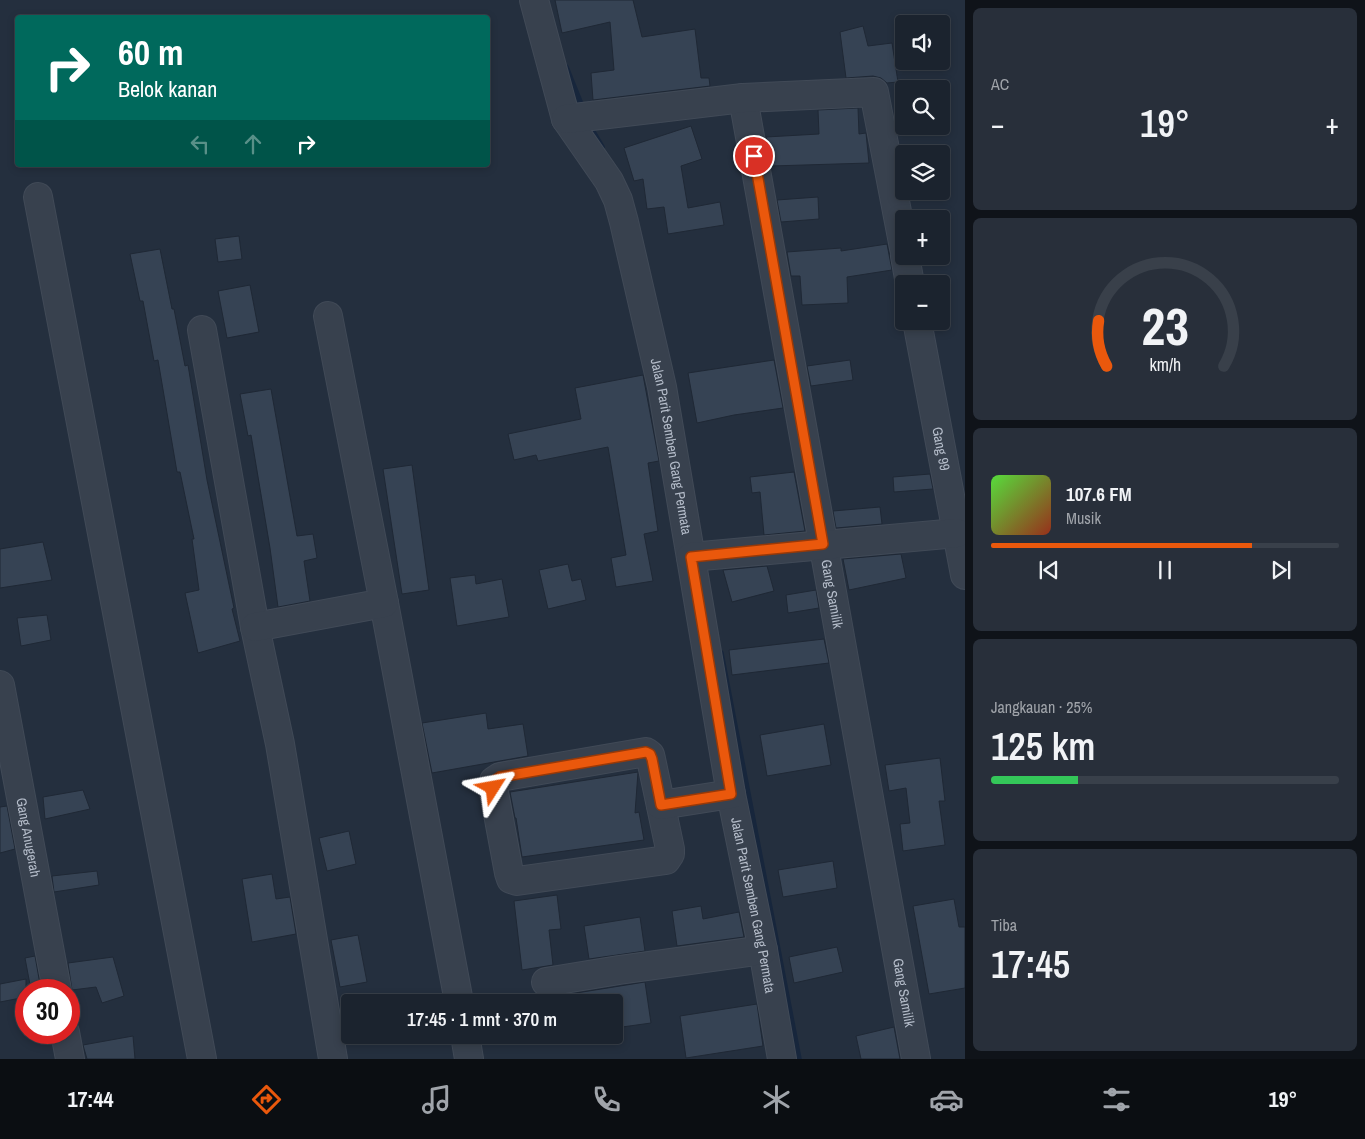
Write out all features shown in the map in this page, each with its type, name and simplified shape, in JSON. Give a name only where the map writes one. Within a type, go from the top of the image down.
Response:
[{"type":"street","name":"Jalan Parit Semben Gang Permata","points":[[534,0],[566,119],[609,181],[618,200],[622,215],[662,387],[731,794],[763,950],[782,1059]]},
{"type":"street","points":[[566,119],[743,98],[874,92],[897,210]]},
{"type":"street","name":"Gang Samilik","points":[[743,98],[916,1059]]},
{"type":"street","points":[[38,197],[202,1059]]},
{"type":"street","points":[[328,316],[457,994]]},
{"type":"street","points":[[202,330],[255,628],[280,744],[333,1059]]},
{"type":"street","name":"Gang 99","points":[[920,330],[965,576]]},
{"type":"street","points":[[691,557],[957,533]]},
{"type":"street","points":[[255,628],[384,603]]},
{"type":"street","name":"Gang Anugerah","points":[[0,685],[55,979]]},
{"type":"street","points":[[646,752],[650,754],[652,759],[661,805],[670,849],[670,854],[666,860],[518,881],[511,879],[508,874],[493,788],[494,781],[500,777],[646,752]]},
{"type":"street","points":[[661,805],[731,794]]},
{"type":"street","points":[[546,982],[763,950]]},
{"type":"street","points":[[67,1044],[70,1059]]},
{"type":"street","points":[[466,1044],[469,1059]]},
{"type":"building","points":[[555,0],[633,0],[642,37],[695,29],[701,78],[709,78],[710,86],[593,100],[591,73],[614,70],[610,22],[562,33]]},
{"type":"building","points":[[863,26],[868,46],[892,43],[898,80],[887,83],[881,78],[873,76],[846,78],[840,32]]},
{"type":"building","points":[[858,108],[859,134],[866,133],[869,163],[771,166],[766,137],[819,134],[818,110]]},
{"type":"building","points":[[691,126],[702,159],[681,166],[688,208],[720,202],[724,225],[668,234],[664,207],[647,209],[643,179],[634,181],[624,148]]},
{"type":"building","points":[[818,197],[819,219],[781,222],[777,200]]},
{"type":"building","points":[[239,236],[242,259],[218,262],[215,239]]},
{"type":"building","points":[[887,244],[892,270],[847,277],[848,303],[802,305],[800,276],[791,276],[787,252],[841,248],[841,251]]},
{"type":"building","points":[[160,249],[185,366],[188,365],[207,480],[240,641],[198,653],[185,593],[199,590],[192,539],[194,539],[180,472],[177,472],[158,360],[154,361],[143,301],[140,301],[130,254]]},
{"type":"building","points":[[250,285],[259,332],[227,338],[218,291]]},
{"type":"building","points":[[774,360],[783,408],[734,415],[697,423],[688,373]]},
{"type":"building","points":[[850,360],[853,380],[811,386],[807,366]]},
{"type":"building","points":[[643,375],[659,461],[648,463],[658,531],[644,534],[653,581],[616,587],[611,558],[626,555],[608,447],[538,461],[536,455],[514,460],[508,434],[581,419],[575,388]]},
{"type":"building","points":[[271,389],[297,536],[313,534],[317,558],[304,561],[310,601],[278,607],[251,435],[248,436],[240,394]]},
{"type":"building","points":[[412,465],[429,590],[402,594],[383,469]]},
{"type":"building","points":[[794,472],[805,531],[764,535],[760,492],[752,493],[750,477]]},
{"type":"building","points":[[930,474],[933,489],[894,492],[893,477]]},
{"type":"building","points":[[880,507],[882,524],[836,528],[833,511]]},
{"type":"building","points":[[43,542],[52,580],[0,588],[0,549]]},
{"type":"building","points":[[901,554],[906,578],[849,590],[843,559]]},
{"type":"building","points":[[568,564],[572,581],[581,579],[586,600],[548,609],[539,570]]},
{"type":"building","points":[[767,566],[774,591],[732,602],[723,570]]},
{"type":"building","points":[[475,575],[476,584],[502,579],[509,617],[457,626],[450,578]]},
{"type":"building","points":[[816,590],[819,608],[788,613],[786,595]]},
{"type":"building","points":[[47,615],[51,640],[21,646],[17,618]]},
{"type":"building","points":[[824,639],[829,663],[732,675],[729,650]]},
{"type":"building","points":[[486,713],[488,729],[523,724],[528,756],[432,773],[422,723]]},
{"type":"building","points":[[824,724],[831,765],[767,776],[760,735]]},
{"type":"building","points":[[940,758],[945,801],[939,801],[945,845],[903,851],[900,824],[910,823],[906,788],[889,791],[885,765]]},
{"type":"building","points":[[638,772],[635,813],[639,812],[644,840],[522,857],[510,792]]},
{"type":"building","points":[[83,790],[90,809],[45,819],[43,797]]},
{"type":"building","points":[[7,806],[15,849],[0,853],[0,807]]},
{"type":"building","points":[[349,831],[356,864],[327,871],[319,838]]},
{"type":"building","points":[[833,861],[837,888],[783,897],[778,870]]},
{"type":"building","points":[[97,871],[99,885],[54,892],[52,876]]},
{"type":"building","points":[[272,874],[276,899],[290,897],[296,934],[252,942],[242,879]]},
{"type":"building","points":[[557,895],[561,929],[549,930],[553,965],[522,970],[514,901]]},
{"type":"building","points":[[954,899],[959,927],[965,927],[965,988],[929,994],[913,906]]},
{"type":"building","points":[[701,906],[703,919],[739,912],[744,937],[677,946],[672,911]]},
{"type":"building","points":[[640,917],[645,951],[589,959],[584,926]]},
{"type":"building","points":[[358,935],[367,982],[340,987],[331,940]]},
{"type":"building","points":[[837,947],[843,972],[794,983],[789,957]]},
{"type":"building","points":[[35,956],[39,979],[29,979],[25,958]]},
{"type":"building","points":[[113,957],[124,996],[102,1003],[96,987],[80,989],[80,979],[70,979],[68,963]]},
{"type":"building","points":[[15,981],[15,999],[0,1002],[0,984]]},
{"type":"building","points":[[645,982],[651,1023],[623,1027],[623,994],[570,994]]},
{"type":"building","points":[[757,1004],[763,1046],[686,1058],[680,1016]]},
{"type":"building","points":[[894,1027],[900,1059],[861,1059],[856,1036]]},
{"type":"building","points":[[133,1036],[135,1059],[87,1059],[83,1045]]},
{"type":"waterway","points":[[566,67],[583,109]]},
{"type":"waterway","points":[[589,125],[602,147]]},
{"type":"waterway","points":[[721,653],[799,1059]]},
{"type":"route","points":[[493,788],[494,781],[500,777],[646,752],[650,754],[652,759],[661,805],[731,794],[691,557],[823,544],[754,156]]}]
